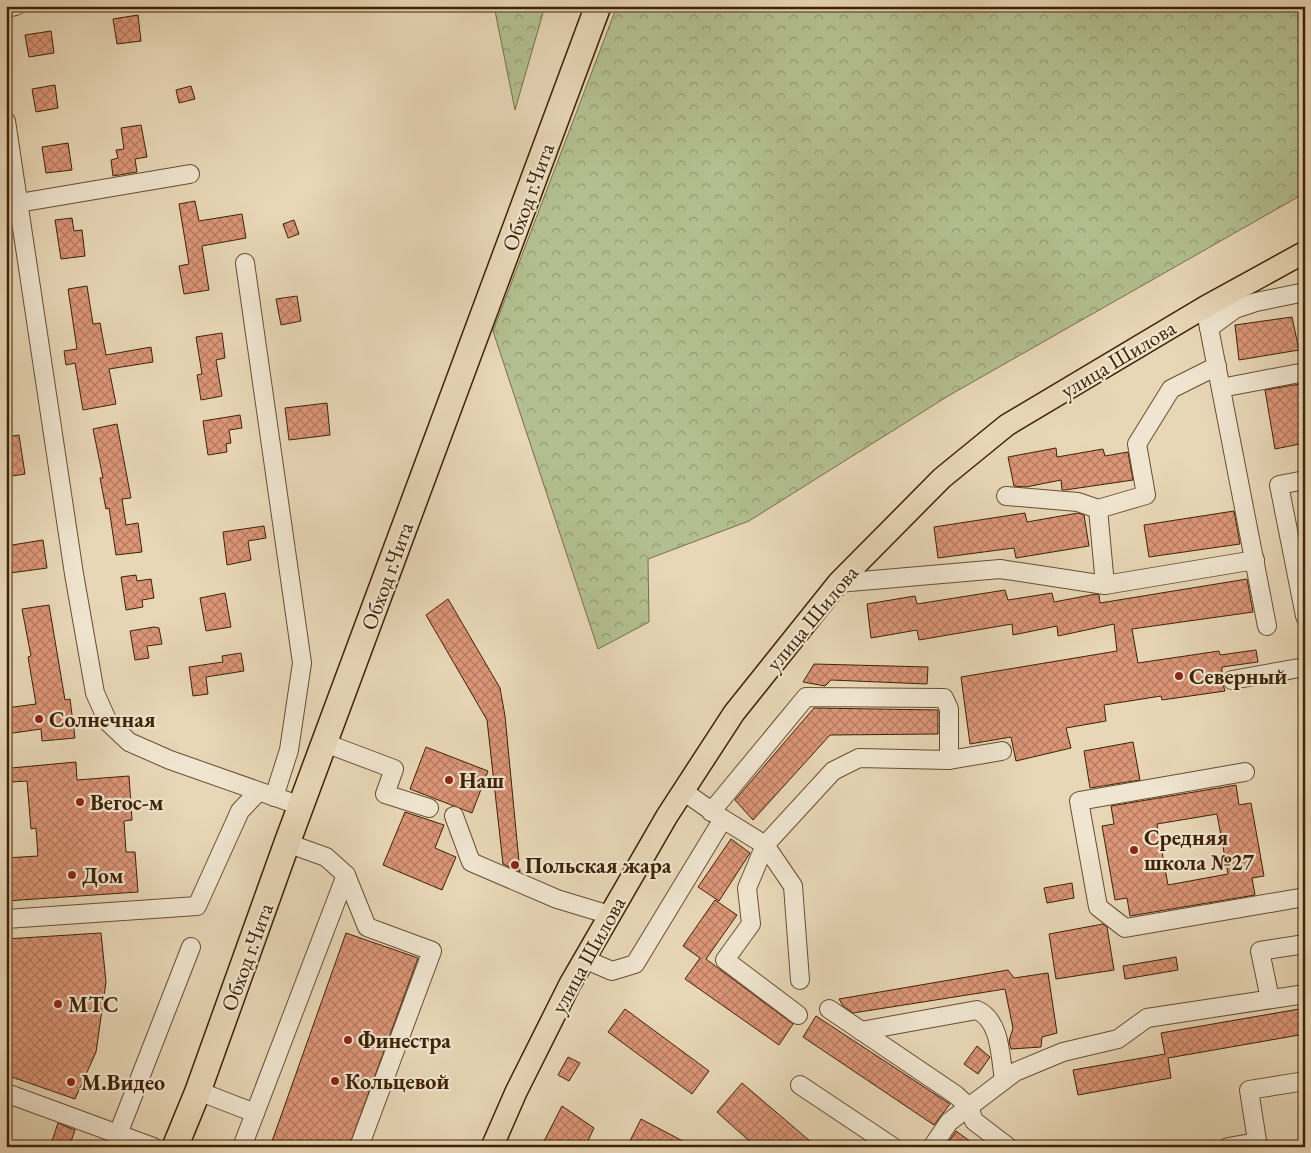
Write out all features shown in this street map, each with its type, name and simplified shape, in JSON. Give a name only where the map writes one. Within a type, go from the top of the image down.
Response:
[{"type":"highway","name":"Обход г.Чита","points":[[175,1147],[198,1092],[287,843],[598,6]]},
{"type":"main road","name":"улица Шилова","points":[[492,1147],[516,1092],[584,958],[683,791],[734,713],[838,583],[942,478],[1007,425],[1207,318],[1304,257]]},
{"type":"street","points":[[6,8],[16,6]]},
{"type":"street","points":[[6,121],[12,205],[95,693],[108,722],[129,742],[170,760],[301,806]]},
{"type":"street","points":[[12,205],[190,174]]},
{"type":"street","points":[[245,262],[302,663],[289,750],[274,797]]},
{"type":"street","points":[[1267,626],[1207,318],[1256,302],[1305,292]]},
{"type":"street","points":[[1006,496],[1078,502],[1098,509],[1146,495],[1138,444],[1171,389],[1217,366]]},
{"type":"street","points":[[1221,388],[1305,372]]},
{"type":"street","points":[[1305,480],[1280,485],[1298,544],[1305,616]]},
{"type":"street","points":[[1098,509],[1105,585]]},
{"type":"street","points":[[838,583],[1000,569],[1105,585],[1255,560]]},
{"type":"street","points":[[1232,680],[1305,667]]},
{"type":"street","points":[[584,958],[612,971],[635,964],[717,816],[806,697],[944,698],[949,709],[949,760]]},
{"type":"street","points":[[324,743],[394,770],[385,794],[429,808]]},
{"type":"street","points":[[798,1015],[725,960],[750,924],[747,888],[765,844],[832,771],[860,758],[949,760],[1002,751]]},
{"type":"street","points":[[1245,772],[1079,801],[1098,907],[1126,928],[1305,898]]},
{"type":"street","points":[[683,791],[717,816],[765,844],[793,886],[800,980]]},
{"type":"street","points":[[6,919],[197,906],[240,811],[258,792]]},
{"type":"street","points":[[454,816],[470,862],[557,899],[610,915]]},
{"type":"street","points":[[287,843],[326,857],[346,875],[367,927],[432,951],[359,1147]]},
{"type":"street","points":[[242,1147],[346,875]]},
{"type":"street","points":[[1270,999],[1260,951],[1305,944]]},
{"type":"street","points":[[118,1134],[191,947]]},
{"type":"street","points":[[932,1147],[949,1122],[1014,1072],[1063,1052],[1118,1039],[1147,1018],[1305,994]]},
{"type":"street","points":[[829,1009],[956,1095],[969,1107],[974,1121],[1008,1147]]},
{"type":"street","points":[[861,1031],[977,1010],[988,1014],[996,1032],[1004,1080]]},
{"type":"street","points":[[1228,1147],[1258,1144],[1249,1090],[1305,1081]]},
{"type":"street","points":[[800,1085],[894,1147]]},
{"type":"street","points":[[198,1092],[255,1113]]},
{"type":"street","points":[[6,1093],[153,1147]]},
{"type":"green space","points":[[494,6],[545,6],[515,110]]},
{"type":"green space","points":[[617,6],[1305,6],[1305,193],[948,396],[749,521],[648,559],[649,622],[598,649],[493,331]]},
{"type":"building","points":[[138,15],[141,41],[117,44],[113,19]]},
{"type":"building","points":[[51,31],[54,53],[29,57],[25,35]]},
{"type":"building","points":[[55,85],[58,108],[36,112],[32,89]]},
{"type":"building","points":[[191,86],[195,99],[179,103],[176,90]]},
{"type":"building","points":[[141,125],[147,157],[135,159],[137,172],[113,176],[111,160],[118,158],[116,150],[124,149],[121,128]]},
{"type":"building","points":[[68,143],[72,170],[46,173],[42,147]]},
{"type":"building","points":[[195,201],[199,221],[242,214],[246,238],[202,246],[209,290],[184,294],[179,266],[189,264],[179,204]]},
{"type":"building","points":[[72,218],[74,231],[82,230],[85,256],[61,259],[55,220]]},
{"type":"building","points":[[294,220],[299,234],[288,238],[283,224]]},
{"type":"building","points":[[87,286],[93,324],[100,323],[106,355],[151,347],[153,362],[109,369],[116,404],[83,410],[75,363],[66,365],[64,351],[77,349],[68,289]]},
{"type":"building","points":[[297,296],[301,321],[281,325],[276,299]]},
{"type":"building","points":[[1292,317],[1299,350],[1239,360],[1235,325]]},
{"type":"building","points":[[222,333],[225,358],[216,360],[222,396],[201,400],[197,375],[202,374],[196,337]]},
{"type":"building","points":[[1305,383],[1305,443],[1275,449],[1265,390]]},
{"type":"building","points":[[327,403],[330,435],[289,440],[285,408]]},
{"type":"building","points":[[240,415],[242,428],[229,430],[231,443],[226,444],[227,452],[208,455],[203,421]]},
{"type":"building","points":[[117,424],[131,498],[122,499],[126,525],[138,523],[142,552],[116,555],[109,508],[106,509],[100,478],[103,478],[93,429]]},
{"type":"building","points":[[19,435],[25,474],[6,477],[6,437]]},
{"type":"building","points":[[1056,448],[1057,457],[1103,449],[1105,456],[1128,452],[1133,480],[1065,490],[1062,490],[1061,480],[1026,487],[1014,486],[1008,457]]},
{"type":"building","points":[[1234,511],[1240,544],[1149,557],[1144,525]]},
{"type":"building","points":[[1025,513],[1027,522],[1078,513],[1084,515],[1089,546],[1016,558],[1014,548],[938,558],[934,527]]},
{"type":"building","points":[[264,526],[266,538],[248,541],[251,560],[227,565],[223,532]]},
{"type":"building","points":[[43,540],[47,568],[10,573],[6,546]]},
{"type":"building","points":[[136,575],[137,581],[151,579],[154,598],[142,600],[143,607],[126,610],[121,577]]},
{"type":"building","points":[[1247,579],[1253,612],[1132,629],[1138,663],[1219,651],[1220,655],[1256,650],[1258,662],[1222,667],[1222,681],[1225,691],[1162,700],[1161,696],[1104,705],[1106,721],[1066,728],[1071,748],[1016,761],[1011,737],[970,744],[961,677],[1117,651],[1114,624],[1058,636],[1057,626],[1013,635],[1012,624],[919,640],[917,630],[871,638],[867,604],[915,596],[917,604],[1005,590],[1008,600],[1052,593],[1054,602],[1096,594],[1099,595],[1100,603]]},
{"type":"building","points":[[225,593],[231,627],[206,631],[200,598]]},
{"type":"building","points":[[448,599],[500,688],[505,716],[520,872],[503,864],[487,720],[426,615]]},
{"type":"building","points":[[49,605],[65,700],[70,699],[75,738],[42,741],[41,729],[6,734],[6,708],[36,704],[28,657],[31,656],[22,609]]},
{"type":"building","points":[[154,627],[159,628],[162,644],[147,646],[149,658],[135,660],[130,631]]},
{"type":"building","points":[[241,653],[244,671],[206,677],[208,694],[193,696],[189,667],[223,662],[222,656]]},
{"type":"building","points":[[814,664],[928,667],[927,684],[831,680],[825,686],[803,682]]},
{"type":"building","points":[[814,708],[938,710],[938,734],[830,735],[753,820],[735,800]]},
{"type":"building","points":[[1133,742],[1140,780],[1090,788],[1084,751]]},
{"type":"building","name":"Наш","points":[[426,747],[488,771],[472,813],[410,789]]},
{"type":"building","points":[[76,762],[77,780],[129,776],[132,820],[124,821],[126,852],[135,852],[138,892],[6,901],[6,858],[38,856],[36,828],[31,829],[27,781],[12,782],[11,768]]},
{"type":"building","name":"Средняя школа №27","points":[[1236,785],[1239,805],[1251,803],[1264,876],[1252,878],[1255,895],[1130,916],[1127,898],[1115,900],[1102,826],[1114,824],[1111,806]],"holes":[[[1217,814],[1228,874],[1168,885],[1157,824]]]},
{"type":"building","points":[[405,812],[444,825],[435,848],[456,857],[442,890],[383,865]]},
{"type":"building","points":[[731,839],[750,853],[719,901],[698,887]]},
{"type":"building","points":[[1072,883],[1074,898],[1047,903],[1044,888]]},
{"type":"building","points":[[715,900],[737,915],[706,959],[793,1024],[779,1045],[685,979],[700,958],[683,946]]},
{"type":"building","points":[[1103,924],[1107,927],[1114,970],[1056,979],[1049,934]]},
{"type":"building","points":[[101,933],[106,982],[96,1052],[75,1099],[6,1075],[6,939]]},
{"type":"building","name":"Кольцевой","points":[[346,933],[418,958],[349,1147],[270,1147]]},
{"type":"building","points":[[1176,957],[1178,970],[1125,979],[1123,966]]},
{"type":"building","points":[[1008,970],[1014,978],[1048,973],[1057,1033],[1042,1037],[1041,1047],[1011,1049],[1009,1041],[1013,1028],[1005,989],[853,1013],[843,1006],[839,999]]},
{"type":"building","points":[[1305,1008],[1305,1034],[1168,1058],[1171,1078],[1078,1095],[1073,1070],[1165,1054],[1161,1033]]},
{"type":"building","points":[[625,1009],[709,1071],[692,1094],[608,1032]]},
{"type":"building","points":[[816,1016],[950,1104],[934,1125],[803,1037]]},
{"type":"building","points":[[977,1046],[990,1057],[978,1074],[964,1064]]},
{"type":"building","points":[[568,1057],[580,1063],[569,1081],[558,1075]]},
{"type":"building","points":[[742,1083],[817,1147],[756,1147],[717,1112]]},
{"type":"building","points":[[562,1106],[594,1128],[585,1147],[541,1147]]},
{"type":"building","points":[[641,1119],[694,1147],[627,1147]]},
{"type":"building","points":[[58,1123],[75,1130],[69,1147],[50,1147]]},
{"type":"building","points":[[956,1131],[978,1147],[945,1147]]},
{"type":"place","name":"Северный","points":[[1179,676]]},
{"type":"place","name":"Солнечная","points":[[39,719]]},
{"type":"place","name":"Наш","points":[[449,780]]},
{"type":"place","name":"Вегос-м","points":[[80,802]]},
{"type":"place","name":"Средняя школа №27","points":[[1134,850]]},
{"type":"place","name":"Польская жара","points":[[515,865]]},
{"type":"place","name":"Дом","points":[[72,875]]},
{"type":"place","name":"МТС","points":[[58,1004]]},
{"type":"place","name":"Финестра","points":[[348,1040]]},
{"type":"place","name":"Кольцевой","points":[[335,1081]]},
{"type":"place","name":"М.Видео","points":[[71,1082]]}]
